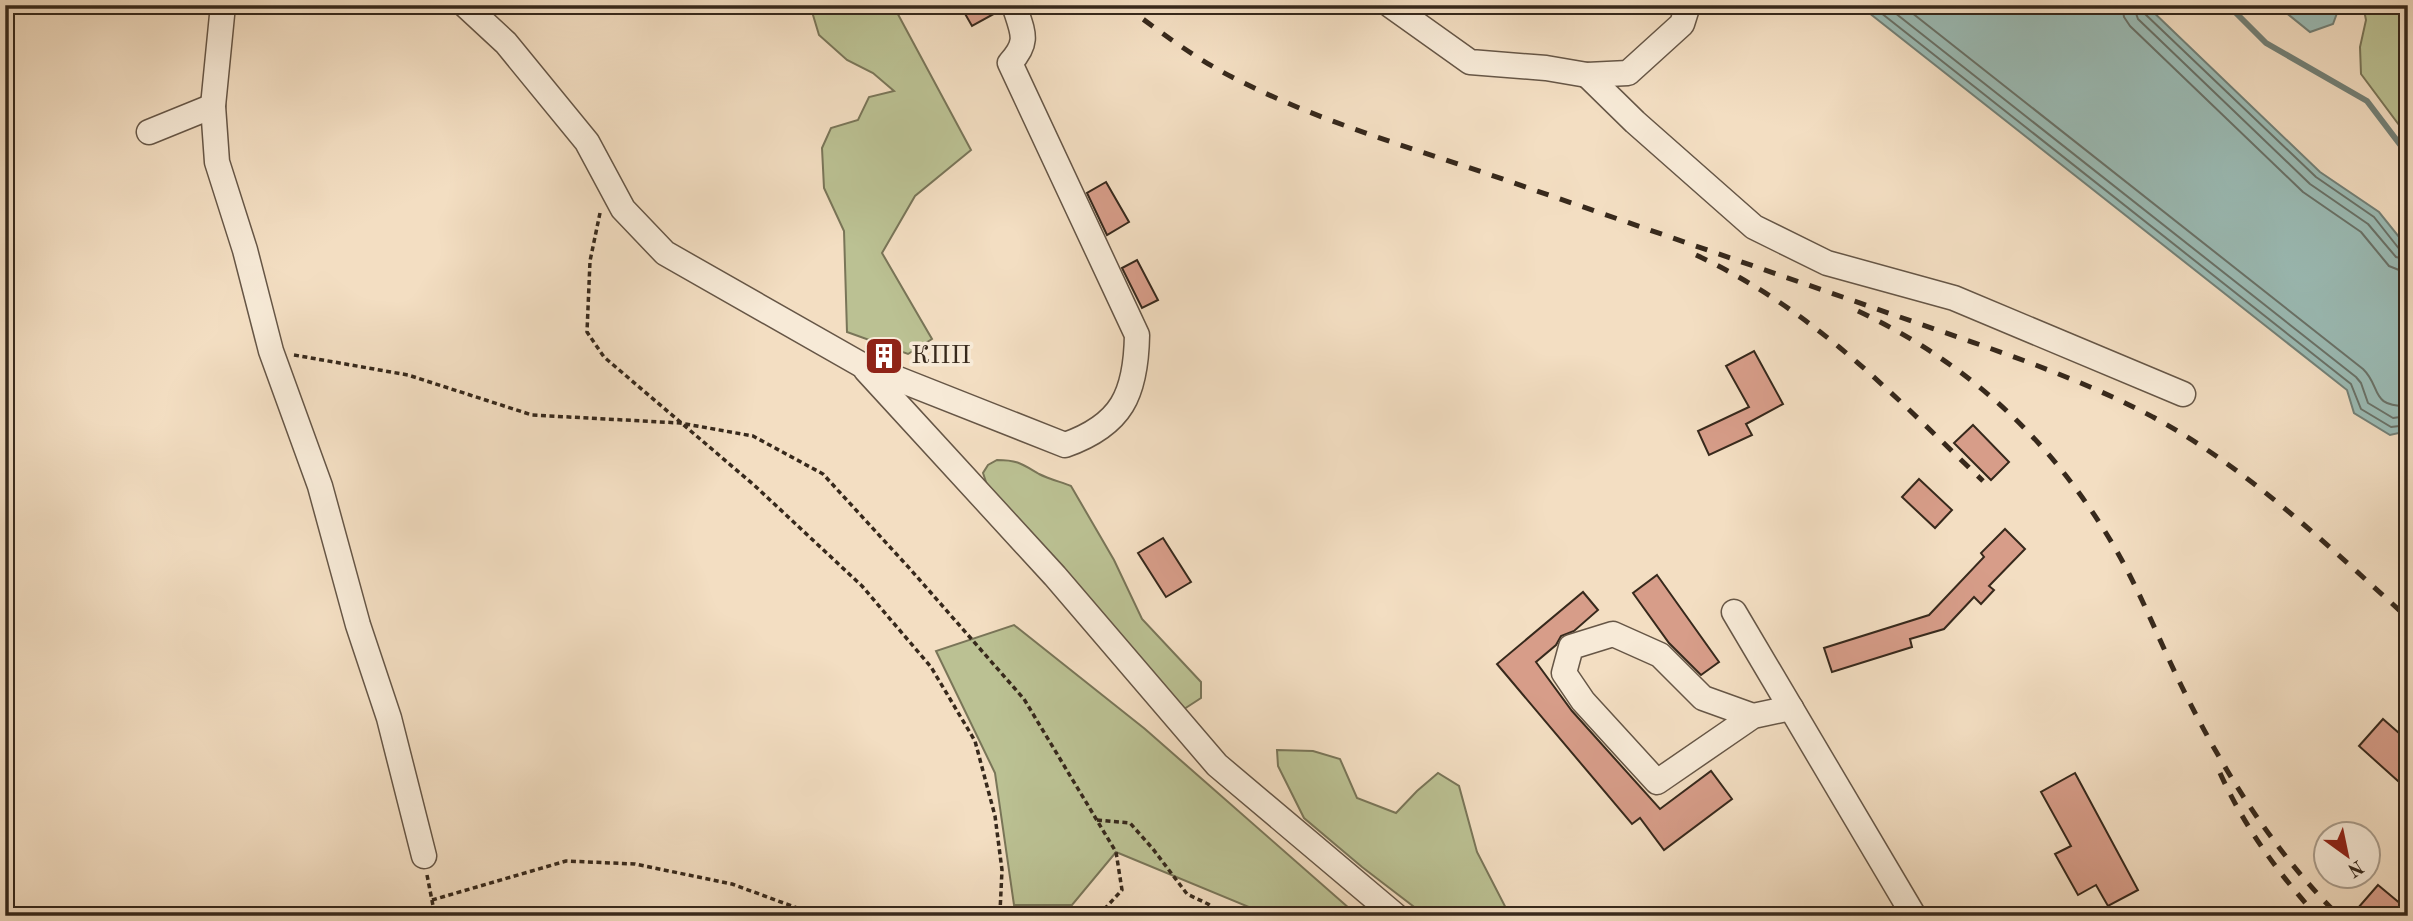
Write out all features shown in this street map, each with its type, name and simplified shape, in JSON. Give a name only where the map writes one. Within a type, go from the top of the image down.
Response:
[{"type":"street","points":[[223,5],[213,106],[217,162],[245,250],[271,351],[320,486],[358,625],[389,718],[424,856]]},
{"type":"street","points":[[465,5],[506,43],[587,142],[623,209],[665,253],[860,365],[1065,445],[1087,438],[1119,412],[1137,366],[1137,335],[1010,63],[1019,53],[1025,37],[1016,11]]},
{"type":"street","points":[[1390,5],[1470,62],[1546,68],[1587,75],[1628,73],[1682,24],[1688,5]]},
{"type":"street","points":[[1587,75],[1635,122],[1754,227],[1827,263],[1954,298],[2183,394]]},
{"type":"street","points":[[149,131],[213,106]]},
{"type":"street","points":[[860,365],[1055,576],[1217,765],[1396,916]]},
{"type":"street","points":[[1734,612],[1914,916]]},
{"type":"street","points":[[1753,716],[1703,698],[1660,655],[1613,634],[1572,647],[1564,673],[1583,701],[1657,782],[1753,716],[1791,708]]},
{"type":"path","points":[[607,179],[590,261],[587,332],[604,357],[754,485],[862,586],[931,667],[975,741],[995,816],[1002,870],[1002,916]]},
{"type":"path","points":[[271,351],[408,375],[532,415],[680,423],[753,436],[823,474],[1024,699],[1116,852],[1122,890],[1098,916]]},
{"type":"path","points":[[1097,820],[1130,823],[1187,894],[1208,904],[1224,916]]},
{"type":"path","points":[[424,856],[435,916]]},
{"type":"path","points":[[432,900],[566,861],[635,864],[732,884],[820,916]]},
{"type":"green space","points":[[810,5],[893,5],[971,150],[915,196],[882,253],[932,339],[908,354],[847,332],[844,231],[824,188],[822,148],[831,128],[858,120],[869,97],[894,91],[873,73],[847,60],[819,35]]},
{"type":"green space","points":[[2363,5],[2408,5],[2408,137],[2361,74],[2360,47],[2366,20]]},
{"type":"green space","points":[[997,460],[1020,463],[1043,476],[1071,486],[1114,560],[1142,619],[1201,682],[1201,698],[1181,711],[989,491],[983,473],[988,465]]},
{"type":"green space","points":[[1014,625],[1145,729],[1358,916],[1256,916],[1249,907],[1116,852],[1072,905],[1014,905],[995,773],[936,651]]},
{"type":"green space","points":[[1277,750],[1313,751],[1340,759],[1357,798],[1396,813],[1438,773],[1459,786],[1477,852],[1510,916],[1426,916],[1304,818],[1278,766]]},
{"type":"water","points":[[1859,5],[2146,5],[2320,172],[2379,212],[2408,248],[2408,431],[2390,435],[2354,413],[2347,390]]},
{"type":"water","points":[[2279,5],[2340,5],[2333,24],[2310,32]]},
{"type":"building","points":[[960,5],[1003,5],[1001,10],[972,26]]},
{"type":"building","points":[[1106,182],[1129,222],[1107,235],[1087,193]]},
{"type":"building","points":[[1137,260],[1158,300],[1142,308],[1122,268]]},
{"type":"building","points":[[1754,351],[1783,404],[1746,424],[1752,435],[1709,455],[1698,431],[1749,407],[1726,366]]},
{"type":"building","points":[[1973,425],[2009,462],[1991,480],[1954,443]]},
{"type":"building","points":[[1919,479],[1952,510],[1935,528],[1902,497]]},
{"type":"building","points":[[2005,529],[2025,549],[1989,586],[1994,590],[1981,604],[1974,597],[1944,629],[1910,639],[1912,647],[1832,672],[1824,648],[1929,615],[1984,557],[1981,553]]},
{"type":"building","points":[[1163,538],[1191,582],[1166,597],[1138,553]]},
{"type":"building","points":[[1657,575],[1719,662],[1701,675],[1669,643],[1633,593]]},
{"type":"building","points":[[1583,592],[1598,610],[1574,631],[1561,636],[1556,645],[1536,662],[1572,711],[1660,809],[1711,771],[1732,799],[1664,850],[1640,818],[1632,824],[1497,664]]},
{"type":"building","points":[[2383,719],[2408,741],[2408,790],[2359,746]]},
{"type":"building","points":[[2075,773],[2138,890],[2108,906],[2096,885],[2078,895],[2055,854],[2071,846],[2041,792]]},
{"type":"building","points":[[2382,888],[2408,910],[2408,916],[2351,916],[2374,890]]},
{"type":"waterway","points":[[2228,5],[2266,43],[2367,101],[2408,155]]},
{"type":"railway","points":[[1124,5],[1176,43],[1218,69],[1326,119],[1982,346],[2052,371],[2120,401],[2188,438],[2255,484],[2408,618]]},
{"type":"railway","points":[[1696,255],[1778,301],[1814,327],[1882,385],[1983,481]]},
{"type":"railway","points":[[1858,311],[1898,332],[1970,380],[2003,407],[2062,470],[2088,505],[2122,560],[2181,685],[2232,778],[2292,864],[2339,916]]},
{"type":"railway","points":[[2220,773],[2262,848],[2317,916]]},
{"type":"place","name":"КПП","points":[[884,356]]}]
